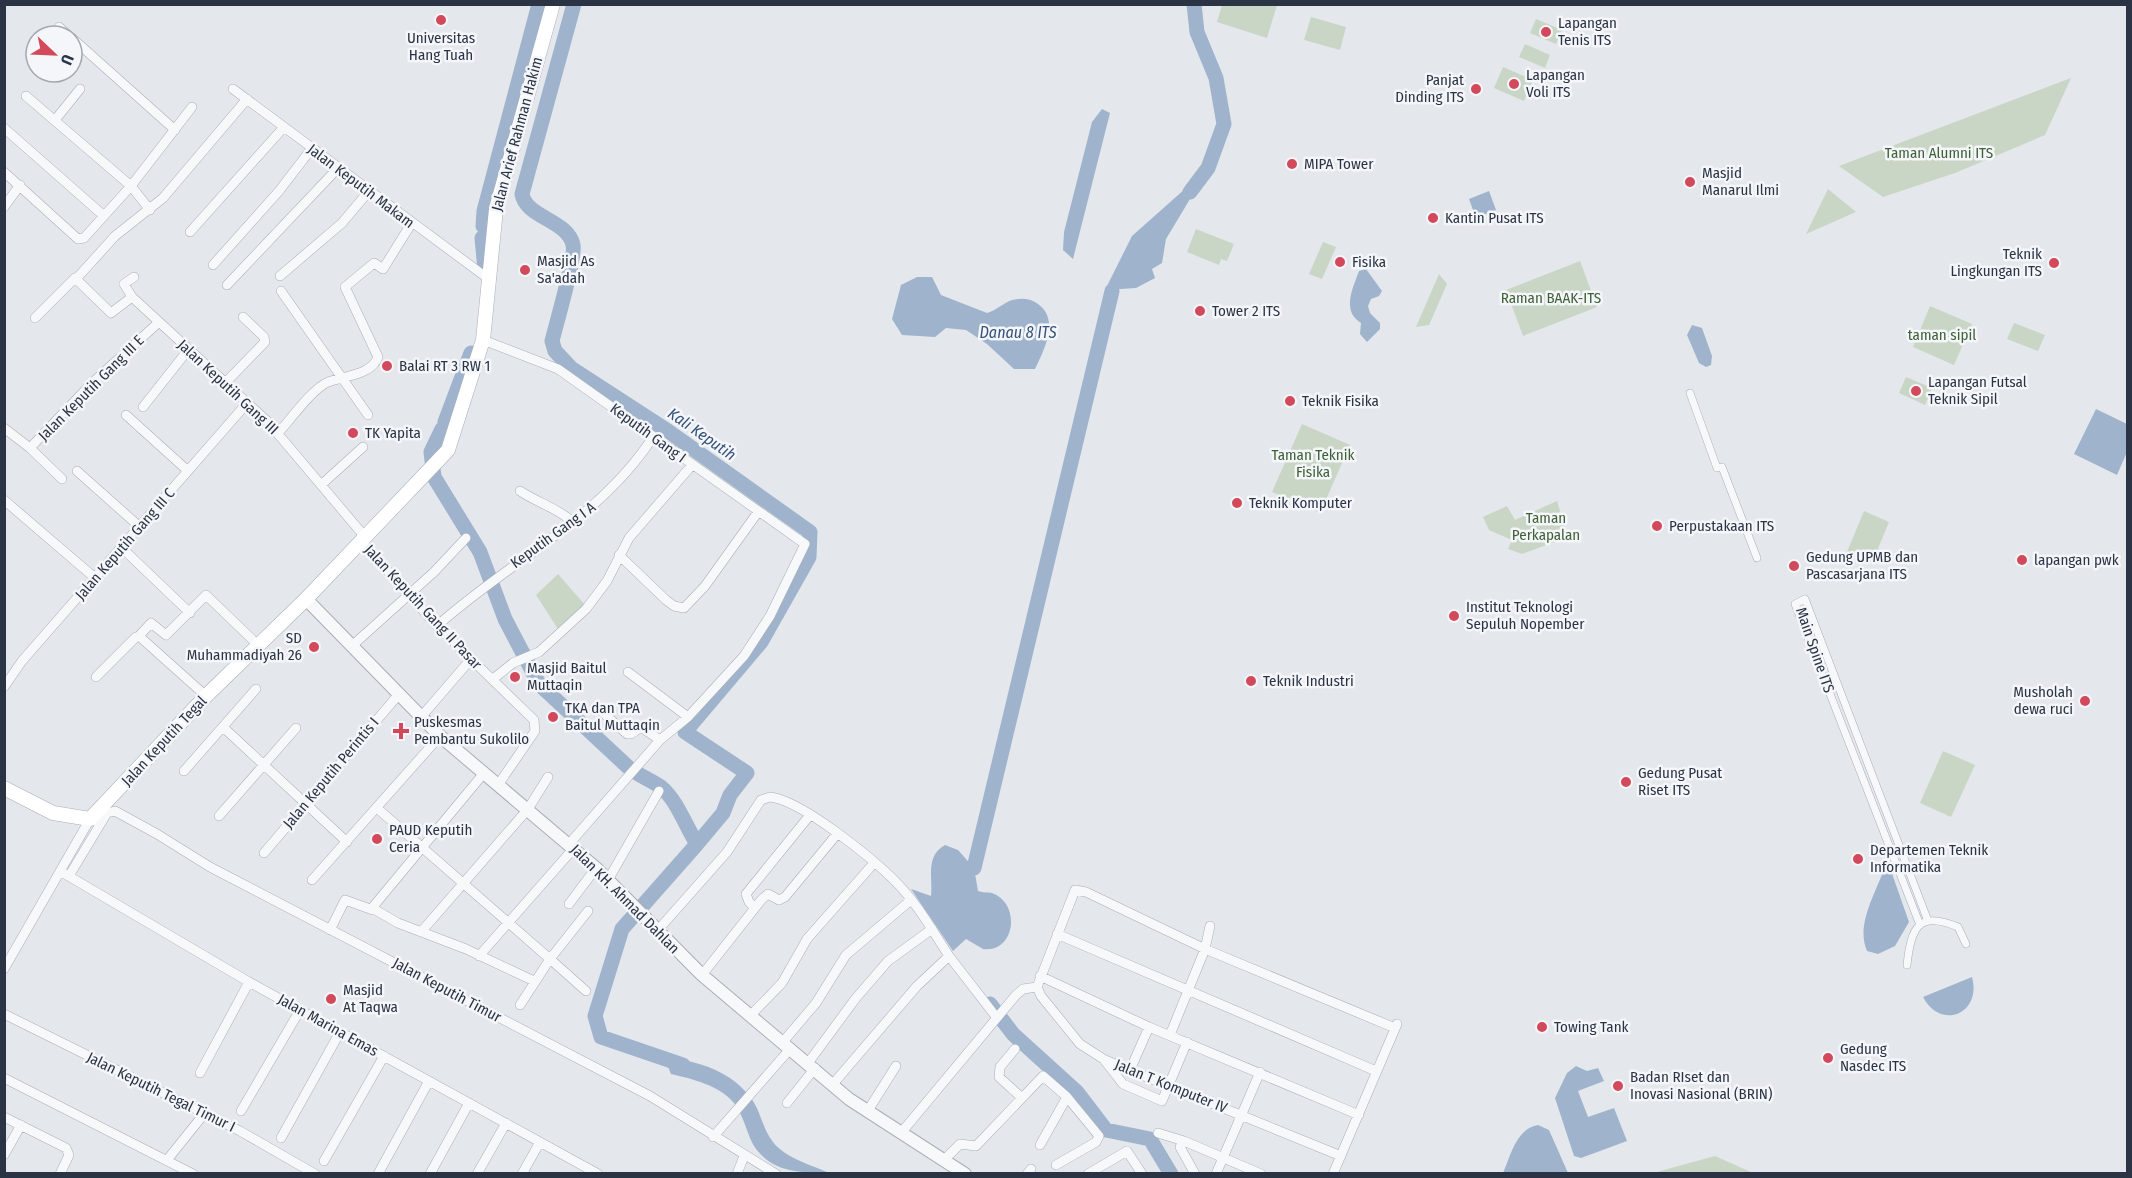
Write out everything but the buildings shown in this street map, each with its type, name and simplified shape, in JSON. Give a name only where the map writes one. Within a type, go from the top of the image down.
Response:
[{"type":"main road","name":"Jalan Arief Rahman Hakim","points":[[306,599],[442,457],[456,428],[483,340],[498,201],[553,4]]},
{"type":"main road","name":"Jalan Keputih Tegal","points":[[95,821],[206,696],[306,599]]},
{"type":"main road","points":[[4,788],[53,813],[95,821]]},
{"type":"street","points":[[84,49],[175,130]]},
{"type":"street","points":[[55,120],[80,89]]},
{"type":"street","name":"Jalan Keputih Makam","points":[[233,89],[411,224],[490,280]]},
{"type":"street","points":[[26,96],[131,186],[150,210]]},
{"type":"street","points":[[36,318],[115,236],[150,210],[248,99]]},
{"type":"street","points":[[4,172],[78,238],[84,238],[131,186],[192,106]]},
{"type":"street","points":[[190,232],[284,127]]},
{"type":"street","points":[[4,128],[104,216]]},
{"type":"street","points":[[213,265],[279,191],[312,148]]},
{"type":"street","points":[[227,285],[338,168]]},
{"type":"street","points":[[4,207],[20,185]]},
{"type":"street","points":[[280,276],[342,223],[369,191]]},
{"type":"street","points":[[278,433],[319,388],[362,372],[378,359],[345,288],[374,263],[383,269],[411,224]]},
{"type":"street","points":[[77,278],[111,313],[132,297],[124,284],[134,277]]},
{"type":"street","points":[[281,291],[344,377],[368,415]]},
{"type":"street","name":"Jalan Keputih Gang III","points":[[132,297],[158,323],[248,402],[278,433],[363,539]]},
{"type":"street","points":[[225,383],[265,342],[264,337],[243,317]]},
{"type":"street","name":"Jalan Keputih Gang III E","points":[[62,479],[30,448],[92,383],[158,323]]},
{"type":"street","name":"Keputih Gang I","points":[[483,340],[558,369],[805,544],[758,637],[718,687],[688,717]]},
{"type":"street","points":[[143,407],[188,350]]},
{"type":"street","points":[[1690,393],[1717,468],[1722,467],[1756,558]]},
{"type":"street","name":"Jalan Keputih Gang III C","points":[[4,687],[22,661],[141,528],[248,402]]},
{"type":"street","points":[[126,415],[188,471]]},
{"type":"street","points":[[4,428],[30,448]]},
{"type":"street","name":"Keputih Gang I A","points":[[437,626],[493,579],[574,523],[618,482],[653,436]]},
{"type":"street","points":[[321,485],[363,447]]},
{"type":"street","points":[[493,680],[517,661],[531,657],[586,609],[607,581],[619,555],[692,465]]},
{"type":"street","points":[[77,471],[141,528]]},
{"type":"street","points":[[519,491],[539,503],[561,510],[574,523]]},
{"type":"street","points":[[4,500],[95,578]]},
{"type":"street","points":[[619,555],[677,607],[686,606],[705,586],[758,512]]},
{"type":"street","points":[[353,645],[466,538]]},
{"type":"street","name":"Jalan Keputih Gang II Pasar","points":[[363,539],[437,626],[531,717],[536,725],[535,731],[498,784]]},
{"type":"street","points":[[122,548],[190,613]]},
{"type":"street","points":[[96,677],[151,623],[166,635],[206,595],[258,645]]},
{"type":"street","name":"Jalan KH. Ahmad Dahlan","points":[[306,599],[440,736],[596,868],[702,975],[867,1112],[961,1172]]},
{"type":"street","name":"Main Spine ITS","points":[[1920,925],[1795,604],[1805,599],[1928,921]]},
{"type":"street","points":[[138,637],[206,696]]},
{"type":"street","points":[[421,717],[471,659]]},
{"type":"street","points":[[479,956],[660,740],[688,717],[628,672]]},
{"type":"street","points":[[1828,688],[1838,684]]},
{"type":"street","points":[[184,771],[256,689]]},
{"type":"street","name":"Jalan Keputih Perintis I","points":[[264,853],[399,694]]},
{"type":"street","points":[[601,711],[627,734],[641,727],[660,740]]},
{"type":"street","points":[[223,727],[347,842]]},
{"type":"street","points":[[219,816],[296,728]]},
{"type":"street","points":[[312,880],[378,809],[440,736]]},
{"type":"street","points":[[1860,770],[1868,765]]},
{"type":"street","points":[[373,907],[484,773]]},
{"type":"street","points":[[421,932],[528,809],[548,777]]},
{"type":"street","points":[[608,880],[659,791]]},
{"type":"street","points":[[658,930],[727,852],[761,800],[775,797],[810,815],[895,881],[932,929],[949,956],[1000,1016]]},
{"type":"street","points":[[378,809],[586,991]]},
{"type":"street","name":"Jalan Keputih Timur","points":[[95,821],[108,812],[115,811],[210,867],[650,1096],[744,1156],[776,1173]]},
{"type":"street","points":[[756,908],[749,902],[747,894],[810,815]]},
{"type":"street","points":[[4,969],[65,874],[95,821]]},
{"type":"street","points":[[702,975],[762,899],[770,893],[779,900],[785,897],[837,834]]},
{"type":"street","points":[[1890,848],[1899,845]]},
{"type":"street","points":[[751,1016],[782,983],[807,939],[874,863]]},
{"type":"street","points":[[569,904],[596,868]]},
{"type":"street","name":"Jalan Marina Emas","points":[[65,874],[249,982],[598,1173]]},
{"type":"street","points":[[901,1133],[1023,989],[1037,987],[1075,890],[1080,890],[1204,949],[1396,1026],[1333,1173]]},
{"type":"street","points":[[330,930],[345,900],[373,907],[421,932],[534,981]]},
{"type":"street","points":[[713,1137],[758,1088],[846,955],[911,900]]},
{"type":"street","points":[[520,1005],[534,981],[588,911]]},
{"type":"street","points":[[1907,965],[1910,939],[1920,925],[1928,921],[1940,920],[1958,927],[1966,944]]},
{"type":"street","points":[[1170,1035],[1204,949],[1210,926]]},
{"type":"street","points":[[787,1103],[856,998],[888,961],[932,929]]},
{"type":"street","points":[[1057,934],[1376,1071]]},
{"type":"street","points":[[833,1084],[917,986],[949,956]]},
{"type":"street","points":[[1040,976],[1149,1027],[1359,1115]]},
{"type":"street","points":[[200,1073],[249,982]]},
{"type":"street","name":"Jalan T Komputer IV","points":[[1037,987],[1041,996],[1080,1044],[1104,1060],[1341,1156]]},
{"type":"street","points":[[241,1111],[300,1010]]},
{"type":"street","name":"Jalan Keputih Tegal Timur I","points":[[4,1014],[240,1131],[315,1173]]},
{"type":"street","points":[[1130,1070],[1149,1027]]},
{"type":"street","points":[[281,1138],[340,1032]]},
{"type":"street","points":[[1104,1060],[1123,1084],[1160,1101],[1187,1042]]},
{"type":"street","points":[[1015,1048],[1000,1067],[999,1077],[1022,1098]]},
{"type":"street","points":[[324,1161],[384,1056]]},
{"type":"street","points":[[867,1112],[896,1066]]},
{"type":"street","points":[[1216,1173],[1260,1072]]},
{"type":"street","points":[[945,1160],[960,1144],[976,1146],[1043,1076],[1067,1096],[1099,1136],[1096,1142],[1056,1165]]},
{"type":"street","points":[[4,1078],[193,1173]]},
{"type":"street","points":[[378,1173],[429,1081]]},
{"type":"street","points":[[1040,1145],[1067,1096]]},
{"type":"street","points":[[430,1173],[469,1103]]},
{"type":"street","points":[[167,1160],[204,1114]]},
{"type":"street","points":[[4,1117],[69,1151],[60,1173]]},
{"type":"street","points":[[477,1173],[506,1123]]},
{"type":"street","points":[[4,1155],[21,1125]]},
{"type":"street","points":[[1158,1133],[1184,1141],[1261,1173]]},
{"type":"street","points":[[1184,1141],[1180,1147],[1195,1173]]},
{"type":"street","points":[[522,1173],[540,1142]]},
{"type":"street","points":[[1088,1173],[1127,1151],[1142,1173]]},
{"type":"street","points":[[737,1173],[744,1156]]},
{"type":"street","points":[[574,1173],[580,1163]]},
{"type":"green space","points":[[1222,5],[1277,5],[1267,38],[1217,22]]},
{"type":"green space","points":[[1311,17],[1346,27],[1340,50],[1304,40]]},
{"type":"green space","name":"Lapangan Tenis ITS","points":[[1536,19],[1562,30],[1556,44],[1530,33]]},
{"type":"green space","name":"Lapangan Tenis ITS","points":[[1525,44],[1550,55],[1545,68],[1519,57]]},
{"type":"green space","name":"Lapangan Voli ITS","points":[[1503,67],[1533,80],[1524,101],[1494,88]]},
{"type":"green space","name":"Taman Alumni ITS","points":[[2071,78],[2045,135],[1955,173],[1883,197],[1839,166]]},
{"type":"green space","points":[[1828,189],[1856,212],[1806,234]]},
{"type":"green space","points":[[1196,229],[1234,244],[1227,261],[1221,259],[1219,265],[1187,252]]},
{"type":"green space","points":[[1323,242],[1336,247],[1322,279],[1309,274]]},
{"type":"green space","name":"Raman BAAK-ITS","points":[[1580,261],[1597,307],[1523,336],[1506,290]]},
{"type":"green space","points":[[1439,274],[1447,284],[1429,325],[1416,327]]},
{"type":"green space","name":"taman sipil","points":[[1930,306],[1972,324],[1954,365],[1913,347]]},
{"type":"green space","points":[[2014,323],[2045,335],[2038,351],[2007,339]]},
{"type":"green space","name":"Lapangan Futsal Teknik Sipil","points":[[1906,377],[1932,388],[1925,405],[1899,393]]},
{"type":"green space","name":"Taman Teknik Fisika","points":[[1302,424],[1350,445],[1320,513],[1272,492]]},
{"type":"green space","name":"Taman Perkapalan","points":[[1557,501],[1568,537],[1522,554],[1508,549],[1512,540],[1489,530],[1483,517],[1507,506],[1515,520]]},
{"type":"green space","points":[[1864,511],[1889,522],[1872,563],[1847,552]]},
{"type":"green space","points":[[558,574],[585,605],[558,629],[536,595]]},
{"type":"green space","points":[[1943,751],[1975,765],[1951,817],[1920,803]]},
{"type":"green space","points":[[1715,1156],[1753,1173],[1653,1173]]},
{"type":"water","points":[[1102,109],[1110,113],[1073,259],[1063,250],[1064,232],[1092,122]]},
{"type":"water","points":[[1186,188],[1193,194],[1166,239],[1162,263],[1152,269],[1155,278],[1136,288],[1105,290],[1132,236]]},
{"type":"water","points":[[1489,191],[1496,210],[1476,218],[1469,199]]},
{"type":"water","points":[[1366,269],[1382,291],[1379,296],[1371,299],[1368,306],[1370,313],[1380,323],[1380,329],[1367,342],[1360,334],[1361,323],[1351,312],[1350,306],[1359,271]]},
{"type":"water","name":"Danau 8 ITS","points":[[917,277],[932,277],[941,295],[987,313],[1018,299],[1030,300],[1043,308],[1049,324],[1048,333],[1035,369],[1014,369],[987,344],[966,330],[946,328],[935,337],[902,335],[892,319],[901,285]]},
{"type":"water","points":[[1692,325],[1702,328],[1712,356],[1711,365],[1706,367],[1699,363],[1687,335]]},
{"type":"water","points":[[2096,409],[2127,424],[2127,452],[2117,475],[2074,454]]},
{"type":"water","points":[[945,845],[958,850],[974,868],[978,891],[992,893],[1001,898],[1007,907],[1011,916],[1008,936],[994,948],[983,949],[966,939],[953,951],[911,889],[931,896],[932,861]]},
{"type":"water","points":[[1889,865],[1909,922],[1895,946],[1878,954],[1867,951],[1864,941],[1865,921],[1883,872]]},
{"type":"water","points":[[1972,977],[1974,990],[1971,1001],[1966,1009],[1958,1014],[1940,1013],[1923,997]]},
{"type":"water","points":[[664,1057],[689,1061],[714,1069],[735,1082],[753,1101],[767,1132],[778,1148],[792,1157],[829,1173],[799,1172],[771,1163],[756,1149],[738,1109],[728,1097],[705,1084],[671,1074]]},
{"type":"water","points":[[1576,1066],[1587,1071],[1598,1068],[1604,1081],[1578,1091],[1588,1117],[1614,1108],[1627,1141],[1581,1158],[1574,1156],[1555,1098],[1567,1073]]},
{"type":"water","points":[[1538,1125],[1549,1130],[1568,1173],[1503,1173],[1519,1137],[1531,1127]]},
{"type":"waterway","name":"Kali Keputih","points":[[483,226],[484,211],[539,4]]},
{"type":"waterway","name":"Kali Keputih","points":[[574,4],[522,194],[531,209],[556,224],[570,237],[573,245],[569,276],[552,341],[555,351],[571,368],[668,431],[810,532],[809,557],[761,642],[685,732],[747,773],[730,795],[723,813],[697,844]]},
{"type":"waterway","points":[[1190,192],[1208,168],[1224,124],[1216,78],[1197,32],[1194,4]]},
{"type":"waterway","points":[[482,238],[485,270]]},
{"type":"waterway","points":[[974,868],[1112,291]]},
{"type":"waterway","points":[[445,422],[471,353]]},
{"type":"waterway","points":[[442,429],[431,452],[434,477],[480,552],[505,619],[539,684],[628,767],[667,792],[697,844],[622,929],[595,1016],[601,1037],[683,1065]]},
{"type":"waterway","points":[[990,1004],[1013,1034],[1077,1092],[1106,1130],[1150,1139],[1171,1174]]},
{"type":"place","name":"Universitas Hang Tuah","points":[[441,20]]},
{"type":"place","name":"Lapangan Tenis ITS","points":[[1546,32]]},
{"type":"place","name":"Lapangan Voli ITS","points":[[1514,84]]},
{"type":"place","name":"Panjat Dinding ITS","points":[[1476,89]]},
{"type":"place","name":"MIPA Tower","points":[[1292,164]]},
{"type":"place","name":"Masjid Manarul Ilmi","points":[[1690,182]]},
{"type":"place","name":"Kantin Pusat ITS","points":[[1433,218]]},
{"type":"place","name":"Fisika","points":[[1340,262]]},
{"type":"place","name":"Teknik Lingkungan ITS","points":[[2054,263]]},
{"type":"place","name":"Masjid As Sa'adah","points":[[525,270]]},
{"type":"place","name":"Tower 2 ITS","points":[[1200,311]]},
{"type":"place","name":"Balai RT 3 RW 1","points":[[387,366]]},
{"type":"place","name":"Lapangan Futsal Teknik Sipil","points":[[1916,391]]},
{"type":"place","name":"Teknik Fisika","points":[[1290,401]]},
{"type":"place","name":"TK Yapita","points":[[353,433]]},
{"type":"place","name":"Teknik Komputer","points":[[1237,503]]},
{"type":"place","name":"Perpustakaan ITS","points":[[1657,526]]},
{"type":"place","name":"lapangan pwk","points":[[2022,560]]},
{"type":"place","name":"Gedung UPMB dan Pascasarjana ITS","points":[[1794,566]]},
{"type":"place","name":"Institut Teknologi Sepuluh Nopember","points":[[1454,616]]},
{"type":"place","name":"SD Muhammadiyah 26","points":[[314,647]]},
{"type":"place","name":"Masjid Baitul Muttaqin","points":[[515,677]]},
{"type":"place","name":"Teknik Industri","points":[[1251,681]]},
{"type":"place","name":"Musholah dewa ruci","points":[[2085,701]]},
{"type":"place","name":"TKA dan TPA Baitul Muttaqin","points":[[553,717]]},
{"type":"place","name":"Puskesmas Pembantu Sukolilo","points":[[401,731]]},
{"type":"place","name":"Gedung Pusat Riset ITS","points":[[1626,782]]},
{"type":"place","name":"PAUD Keputih Ceria","points":[[377,839]]},
{"type":"place","name":"Departemen Teknik Informatika","points":[[1858,859]]},
{"type":"place","name":"Masjid At Taqwa","points":[[331,999]]},
{"type":"place","name":"Towing Tank","points":[[1542,1027]]},
{"type":"place","name":"Gedung Nasdec ITS","points":[[1828,1058]]},
{"type":"place","name":"Badan RIset dan Inovasi Nasional (BRIN)","points":[[1618,1086]]}]
